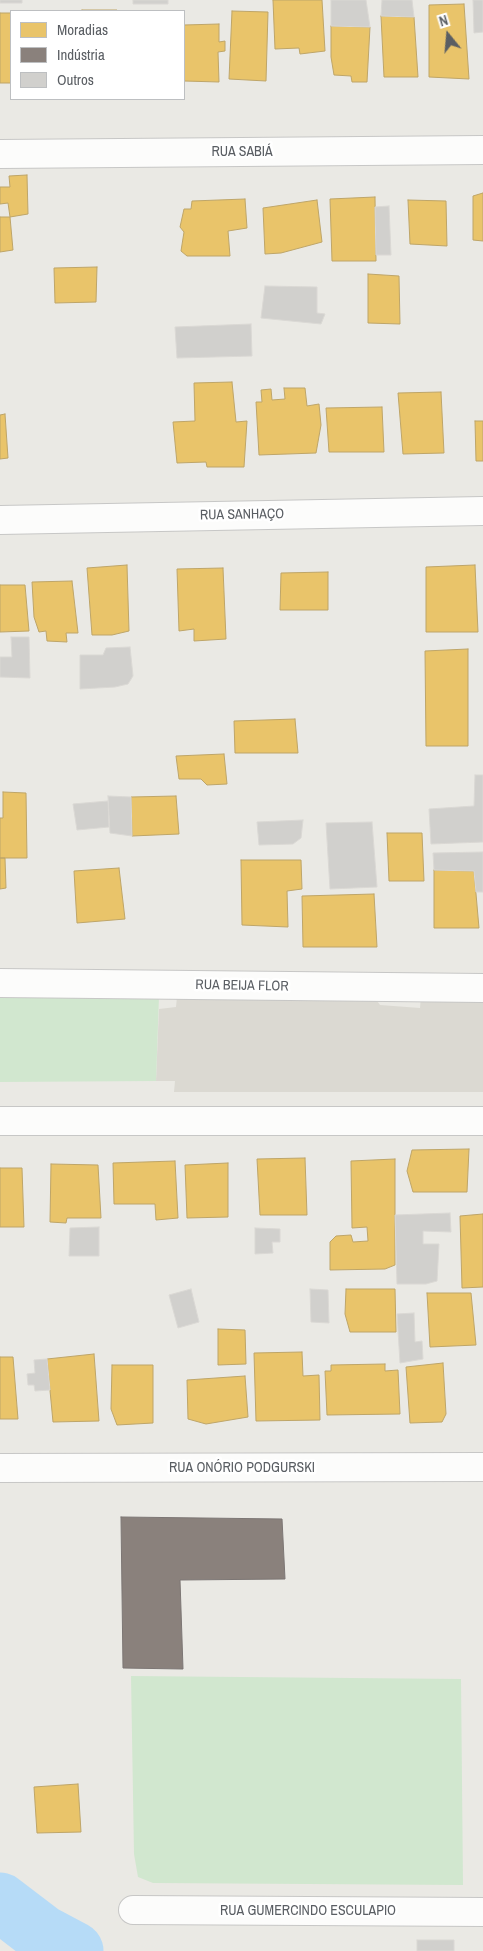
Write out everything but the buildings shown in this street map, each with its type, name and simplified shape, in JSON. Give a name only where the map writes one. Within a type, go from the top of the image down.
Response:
[{"type":"street","name":"RUA SABIÁ","points":[[0,154],[483,150]]},
{"type":"street","name":"RUA SANHAÇO","points":[[0,520],[483,510]]},
{"type":"street","name":"RUA BEIJA FLOR","points":[[0,983],[483,988]]},
{"type":"street","points":[[0,1120],[483,1121]]},
{"type":"street","name":"RUA ONÓRIO PODGURSKI","points":[[0,1468],[483,1467]]},
{"type":"street","name":"RUA GUMERCINDO ESCULAPIO","points":[[133,1910],[483,1912]]},
{"type":"shaded area","points":[[421,996],[483,998],[483,1092],[174,1092],[175,1081],[156,1081],[159,1009],[176,1007],[177,997],[375,998],[380,1005],[420,1008]]},
{"type":"green space","points":[[159,996],[156,1081],[0,1082],[0,997]]},
{"type":"green space","points":[[131,1676],[461,1679],[463,1885],[153,1883],[138,1877],[134,1854]]},
{"type":"waterway","points":[[0,1902],[42,1934],[74,1951]]}]
